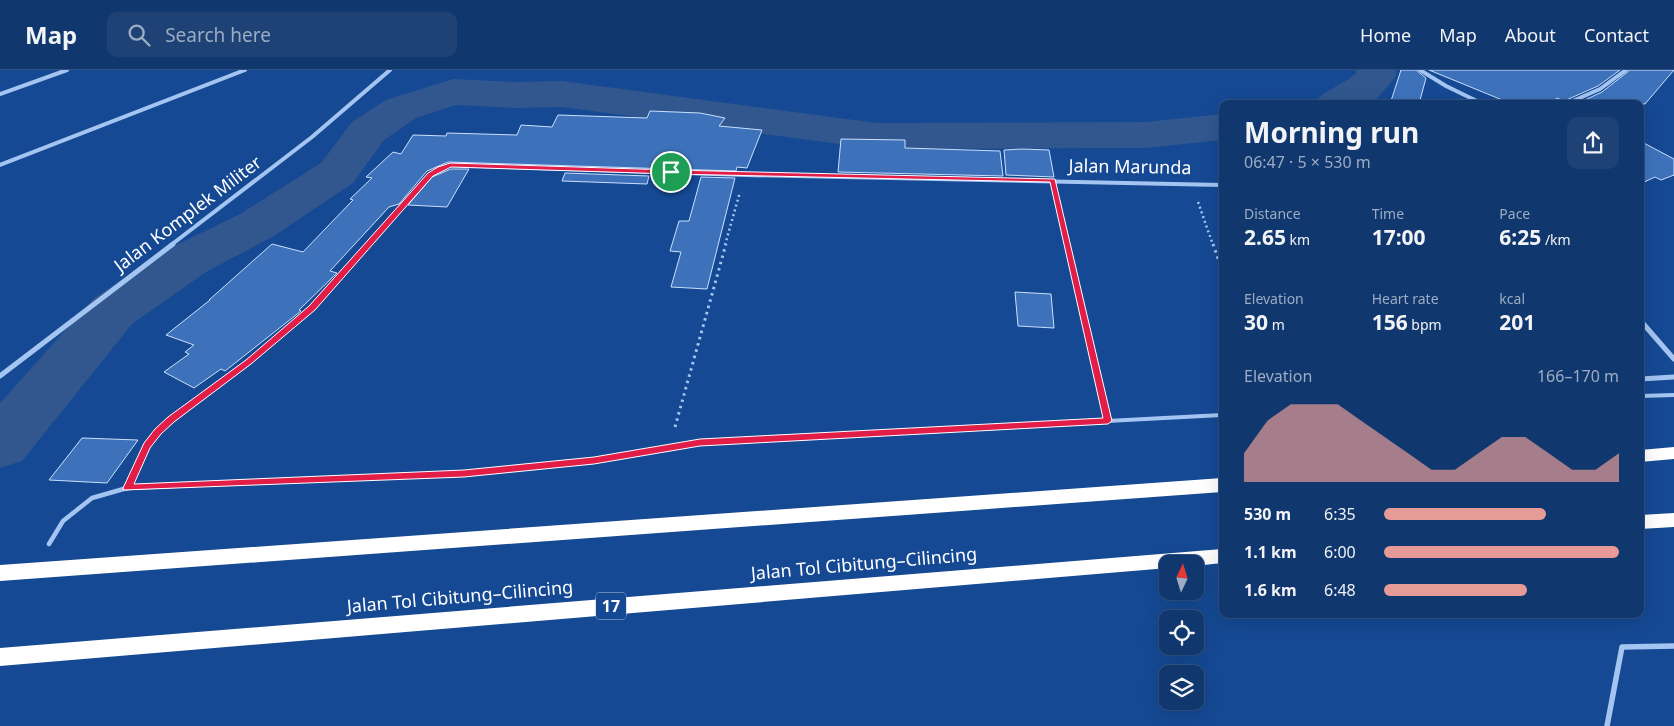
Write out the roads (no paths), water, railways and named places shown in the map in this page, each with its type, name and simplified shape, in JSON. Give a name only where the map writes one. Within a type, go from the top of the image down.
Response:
[{"type":"highway","points":[[1644,456],[1674,453]]},
{"type":"highway","points":[[0,573],[1219,486]]},
{"type":"highway","points":[[1644,522],[1674,520]]},
{"type":"highway","name":"Jalan Tol Cibitung–Cilincing","points":[[0,657],[1219,556]]},
{"type":"street","points":[[0,94],[67,70]]},
{"type":"street","points":[[0,165],[245,70]]},
{"type":"street","name":"Jalan Komplek Militer","points":[[0,376],[312,137],[390,70]]},
{"type":"street","points":[[1420,70],[1476,100]]},
{"type":"street","points":[[1575,100],[1600,89],[1626,70]]},
{"type":"street","name":"Jalan Marunda","points":[[128,488],[147,446],[158,432],[248,362],[312,308],[430,174],[450,165],[744,175],[1219,185]]},
{"type":"street","points":[[1644,325],[1674,359]]},
{"type":"street","points":[[1644,379],[1674,377]]},
{"type":"street","points":[[1607,726],[1622,647],[1674,646]]},
{"type":"lane","points":[[1644,396],[1674,395]]},
{"type":"lane","points":[[49,544],[63,520],[92,498],[128,488],[464,473],[594,461],[700,442],[1219,415]]},
{"type":"waterway","points":[[1343,100],[1360,92],[1376,76],[1376,70]]},
{"type":"waterway","points":[[0,444],[113,311],[188,260],[257,225],[337,173],[368,131],[401,109],[453,92],[514,95],[562,94],[877,136],[1146,135],[1219,127]]}]
